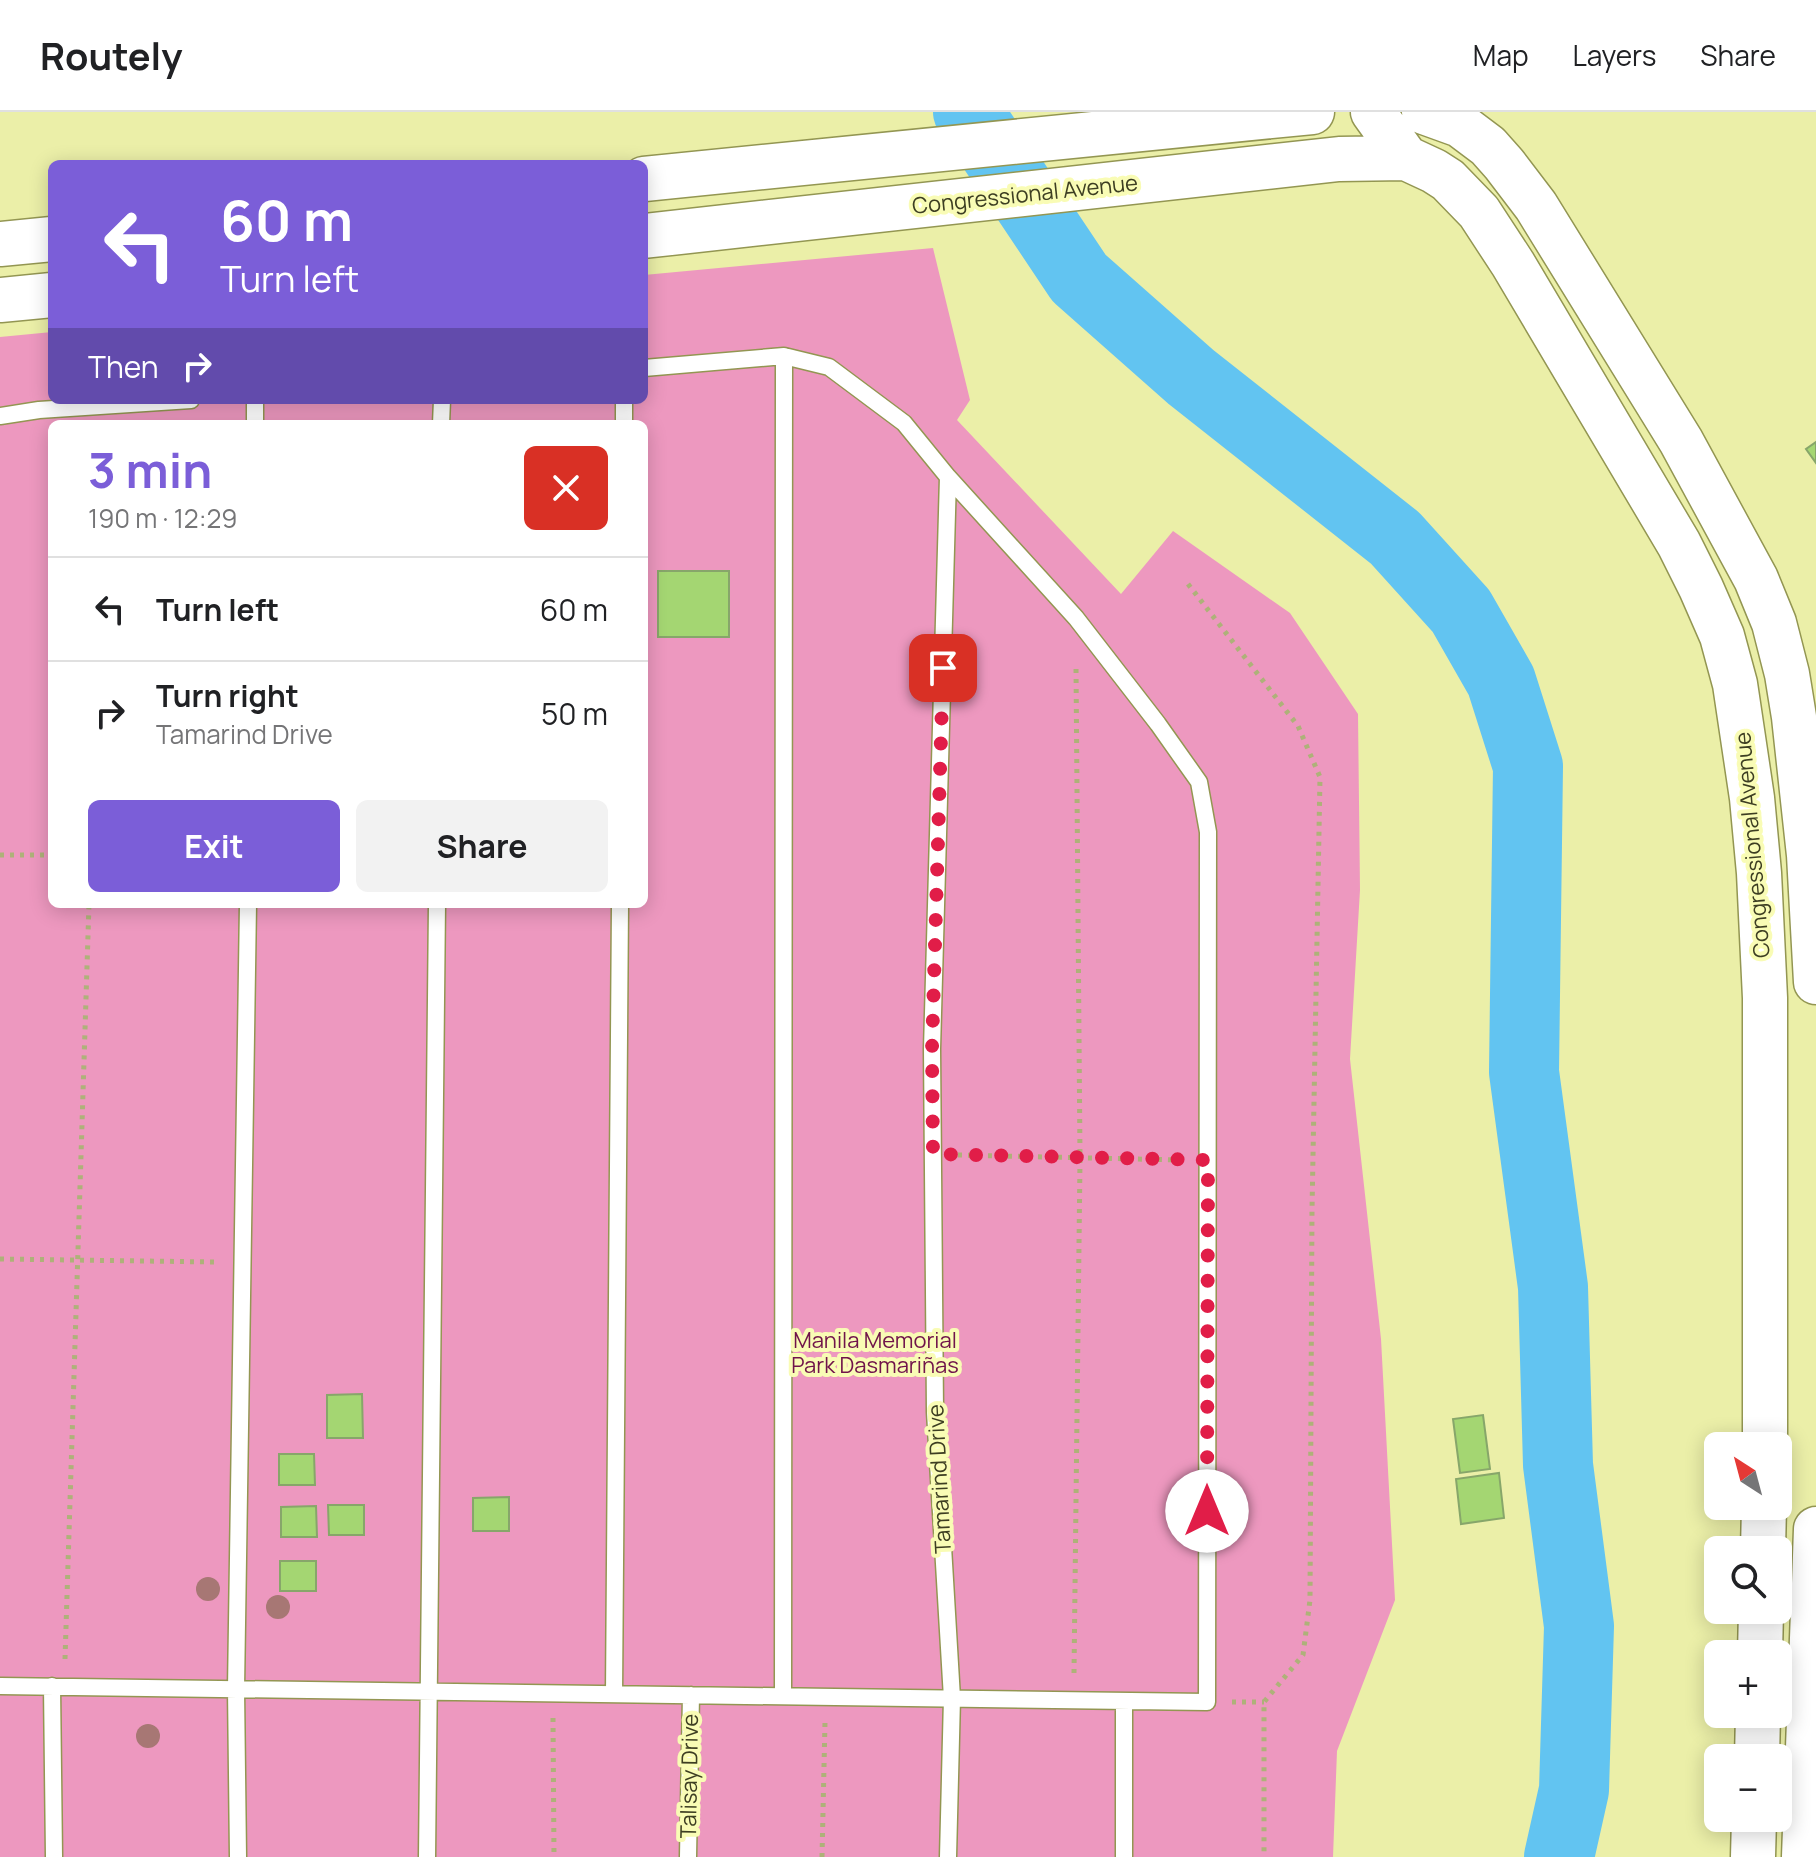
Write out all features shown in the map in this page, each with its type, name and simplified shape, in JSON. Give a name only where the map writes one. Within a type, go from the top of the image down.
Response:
[{"type":"main road","points":[[1373,112],[1406,158],[1435,116],[1460,125],[1488,146],[1504,164],[1536,206],[1681,441],[1756,579],[1774,623],[1794,717],[1809,855],[1816,982]]},
{"type":"main road","points":[[648,179],[1295,113]]},
{"type":"main road","name":"Congressional Avenue","points":[[648,236],[1339,159],[1406,158],[1448,180],[1479,212],[1679,544],[1722,636],[1735,684],[1759,873],[1765,998],[1765,1432]]},
{"type":"main road","points":[[705,173],[708,230]]},
{"type":"main road","points":[[0,244],[48,239]]},
{"type":"main road","points":[[0,300],[48,295]]},
{"type":"main road","points":[[1804,1857],[1816,1529]]},
{"type":"main road","points":[[1753,1857],[1754,1832]]},
{"type":"lane","points":[[783,1696],[784,356]]},
{"type":"lane","points":[[0,1686],[1207,1702],[1208,832],[1199,782],[1076,618],[948,477],[904,423],[829,367],[784,356],[648,368]]},
{"type":"lane","points":[[0,416],[130,404]]},
{"type":"lane","name":"Tamarind Drive","points":[[948,477],[932,1049],[935,1412],[952,1698],[948,1857]]},
{"type":"lane","points":[[238,1857],[236,1689],[248,908]]},
{"type":"lane","points":[[427,1857],[437,908]]},
{"type":"lane","points":[[614,1694],[620,908]]},
{"type":"lane","points":[[54,1857],[58,1686]]},
{"type":"lane","name":"Talisay Drive","points":[[688,1857],[691,1695]]},
{"type":"lane","points":[[1124,1701],[1124,1857]]},
{"type":"path","points":[[1188,584],[1298,726],[1320,777],[1312,1210],[1310,1600],[1303,1655],[1264,1702],[1264,1857]]},
{"type":"path","points":[[1074,1700],[1080,1159],[1076,618]]},
{"type":"path","points":[[0,855],[48,855]]},
{"type":"path","points":[[58,1686],[78,1260],[89,908]]},
{"type":"path","points":[[933,1154],[1208,1160]]},
{"type":"path","points":[[0,1259],[242,1262]]},
{"type":"path","points":[[553,1693],[554,1857]]},
{"type":"path","points":[[822,1857],[826,1697]]},
{"type":"green space","name":"Manila Memorial Park Dasmariñas","points":[[933,248],[970,400],[957,420],[1121,594],[1173,531],[1290,613],[1358,714],[1360,890],[1350,1059],[1381,1339],[1395,1600],[1337,1751],[1333,1857],[0,1857],[0,337],[48,332],[48,404],[648,404],[648,275]]},
{"type":"building","points":[[1816,442],[1816,463],[1806,449]]},
{"type":"building","points":[[658,571],[729,571],[729,637],[658,637]]},
{"type":"building","points":[[362,1394],[363,1438],[327,1438],[327,1395]]},
{"type":"building","points":[[1483,1415],[1490,1469],[1460,1473],[1453,1419]]},
{"type":"building","points":[[279,1454],[314,1454],[315,1485],[279,1485]]},
{"type":"building","points":[[1499,1473],[1504,1518],[1461,1524],[1456,1479]]},
{"type":"building","points":[[509,1497],[509,1531],[473,1531],[473,1498]]},
{"type":"building","points":[[328,1505],[364,1505],[364,1535],[329,1535]]},
{"type":"building","points":[[316,1506],[317,1537],[281,1537],[281,1507]]},
{"type":"building","points":[[280,1561],[316,1561],[316,1591],[280,1591]]},
{"type":"waterway","points":[[968,112],[1079,278],[1191,377],[1395,538],[1461,611],[1501,681],[1528,766],[1524,1072],[1553,1287],[1558,1465],[1579,1626],[1574,1790],[1559,1857]]},
{"type":"route","points":[[943,668],[932,1049],[933,1154],[1208,1160],[1207,1511]]}]
